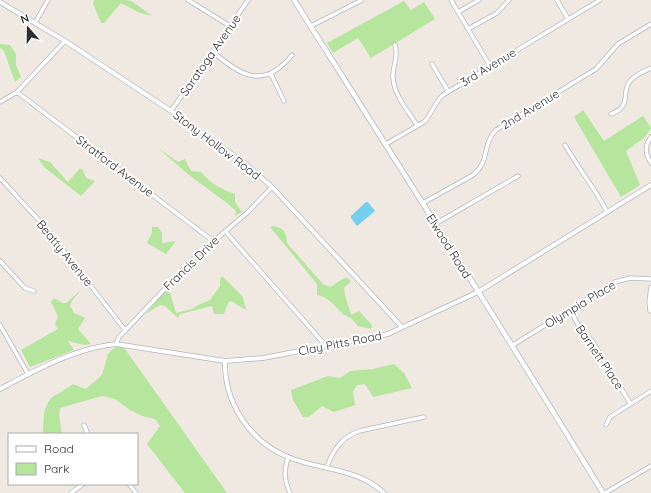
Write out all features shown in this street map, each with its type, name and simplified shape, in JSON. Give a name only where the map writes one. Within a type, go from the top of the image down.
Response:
[{"type":"main road","name":"Elwood Road","points":[[294,0],[386,144],[604,493]]},
{"type":"street","points":[[35,23],[48,0]]},
{"type":"street","points":[[188,0],[230,26]]},
{"type":"street","name":"Saratoga Avenue","points":[[171,110],[248,0]]},
{"type":"street","points":[[311,26],[362,0]]},
{"type":"street","points":[[451,0],[490,66]]},
{"type":"street","points":[[458,12],[479,0]]},
{"type":"street","points":[[468,29],[497,13],[509,0]]},
{"type":"street","points":[[557,0],[568,19]]},
{"type":"street","name":"3rd Avenue","points":[[386,144],[428,117],[439,99],[448,91],[600,0]]},
{"type":"street","name":"Stony Hollow Road","points":[[0,2],[65,41],[171,110],[247,166],[272,187],[402,327]]},
{"type":"street","name":"2nd Avenue","points":[[423,203],[473,175],[480,169],[484,160],[487,143],[496,130],[596,69],[618,44],[651,24]]},
{"type":"street","points":[[0,102],[17,92],[65,41]]},
{"type":"street","points":[[395,44],[397,52],[393,76],[394,84],[397,93],[417,125]]},
{"type":"street","points":[[213,52],[241,73],[255,76],[271,74],[286,63],[292,55]]},
{"type":"street","points":[[432,64],[448,91]]},
{"type":"street","points":[[611,114],[618,111],[623,106],[626,90],[632,79],[651,68]]},
{"type":"street","points":[[271,74],[284,101]]},
{"type":"street","name":"Stratford Avenue","points":[[17,92],[213,241]]},
{"type":"street","points":[[651,137],[646,148],[648,158],[651,163]]},
{"type":"street","points":[[565,145],[584,176],[594,188],[607,212]]},
{"type":"street","points":[[435,224],[518,176]]},
{"type":"street","name":"Beatty Avenue","points":[[0,178],[46,228],[125,330]]},
{"type":"street","name":"Clay Pitts Road","points":[[0,389],[28,374],[86,350],[116,344],[225,361],[263,358],[388,334],[478,292],[651,185]]},
{"type":"street","name":"Francis Drive","points":[[116,344],[119,337],[125,330],[182,270],[213,241],[248,212],[272,187]]},
{"type":"street","points":[[225,232],[326,346]]},
{"type":"street","points":[[0,261],[25,288],[34,291]]},
{"type":"street","name":"Olympia Place","points":[[512,345],[610,285],[623,279],[637,277],[651,279]]},
{"type":"street","points":[[650,311],[649,302],[651,287]]},
{"type":"street","name":"Barnett Place","points":[[570,310],[580,328],[592,341],[630,403]]},
{"type":"street","points":[[0,325],[28,374]]},
{"type":"street","points":[[225,361],[224,371],[228,391],[236,411],[262,442],[288,457],[327,467],[366,480],[384,493]]},
{"type":"street","points":[[606,426],[610,417],[651,391]]},
{"type":"street","points":[[327,467],[338,444],[352,434],[359,431],[424,417]]},
{"type":"street","points":[[84,425],[88,433]]},
{"type":"street","points":[[288,457],[284,476],[290,493]]},
{"type":"street","points":[[604,493],[651,466]]},
{"type":"street","points":[[71,493],[82,485]]},
{"type":"street","points":[[130,485],[136,493]]},
{"type":"green space","points":[[94,0],[127,0],[133,2],[152,16],[140,13],[121,3],[104,23],[101,23],[93,3]]},
{"type":"green space","points":[[404,1],[411,10],[424,2],[435,19],[371,58],[358,38],[333,53],[327,43]]},
{"type":"green space","points":[[0,44],[10,45],[16,54],[16,65],[21,77],[15,82],[4,51],[0,48]]},
{"type":"green space","points":[[583,110],[604,141],[643,116],[651,128],[645,137],[626,151],[640,185],[621,197],[574,117]]},
{"type":"green space","points":[[158,148],[178,162],[185,159],[191,171],[201,172],[216,186],[235,194],[235,202],[242,212],[235,216],[236,211],[227,203],[189,175]]},
{"type":"green space","points":[[38,158],[50,162],[68,182],[80,168],[83,170],[86,178],[95,181],[81,196],[44,167]]},
{"type":"green space","points":[[273,226],[284,231],[287,243],[323,284],[330,287],[346,277],[351,281],[344,288],[351,315],[359,311],[372,325],[371,329],[358,326],[352,319],[343,314],[331,302],[324,297],[317,295],[317,284],[270,227]]},
{"type":"green space","points":[[152,227],[158,227],[162,233],[162,243],[176,241],[166,254],[147,243],[152,233]]},
{"type":"green space","points":[[222,276],[243,297],[246,310],[231,301],[228,303],[224,314],[214,314],[212,306],[180,314],[178,318],[165,306],[160,305],[146,314],[157,300],[168,290],[170,292],[176,313],[192,309],[210,300],[220,286],[220,279]]},
{"type":"green space","points":[[81,290],[70,306],[74,313],[85,318],[78,329],[91,344],[84,345],[68,341],[74,350],[30,367],[21,350],[58,329],[55,324],[58,316],[51,302],[54,298],[62,303],[66,303]]},
{"type":"green space","points":[[120,342],[227,493],[185,493],[147,444],[160,426],[155,419],[142,416],[130,410],[115,399],[102,396],[60,408],[59,415],[62,433],[43,433],[44,414],[50,399],[73,384],[86,389],[102,375],[108,354]]},
{"type":"green space","points":[[394,364],[404,373],[412,388],[373,397],[365,384],[357,385],[353,392],[355,405],[334,412],[322,406],[309,417],[303,417],[293,400],[291,390],[328,376],[340,378],[350,371],[373,369]]},
{"type":"water","points":[[366,202],[368,202],[375,211],[357,226],[351,216]]}]
